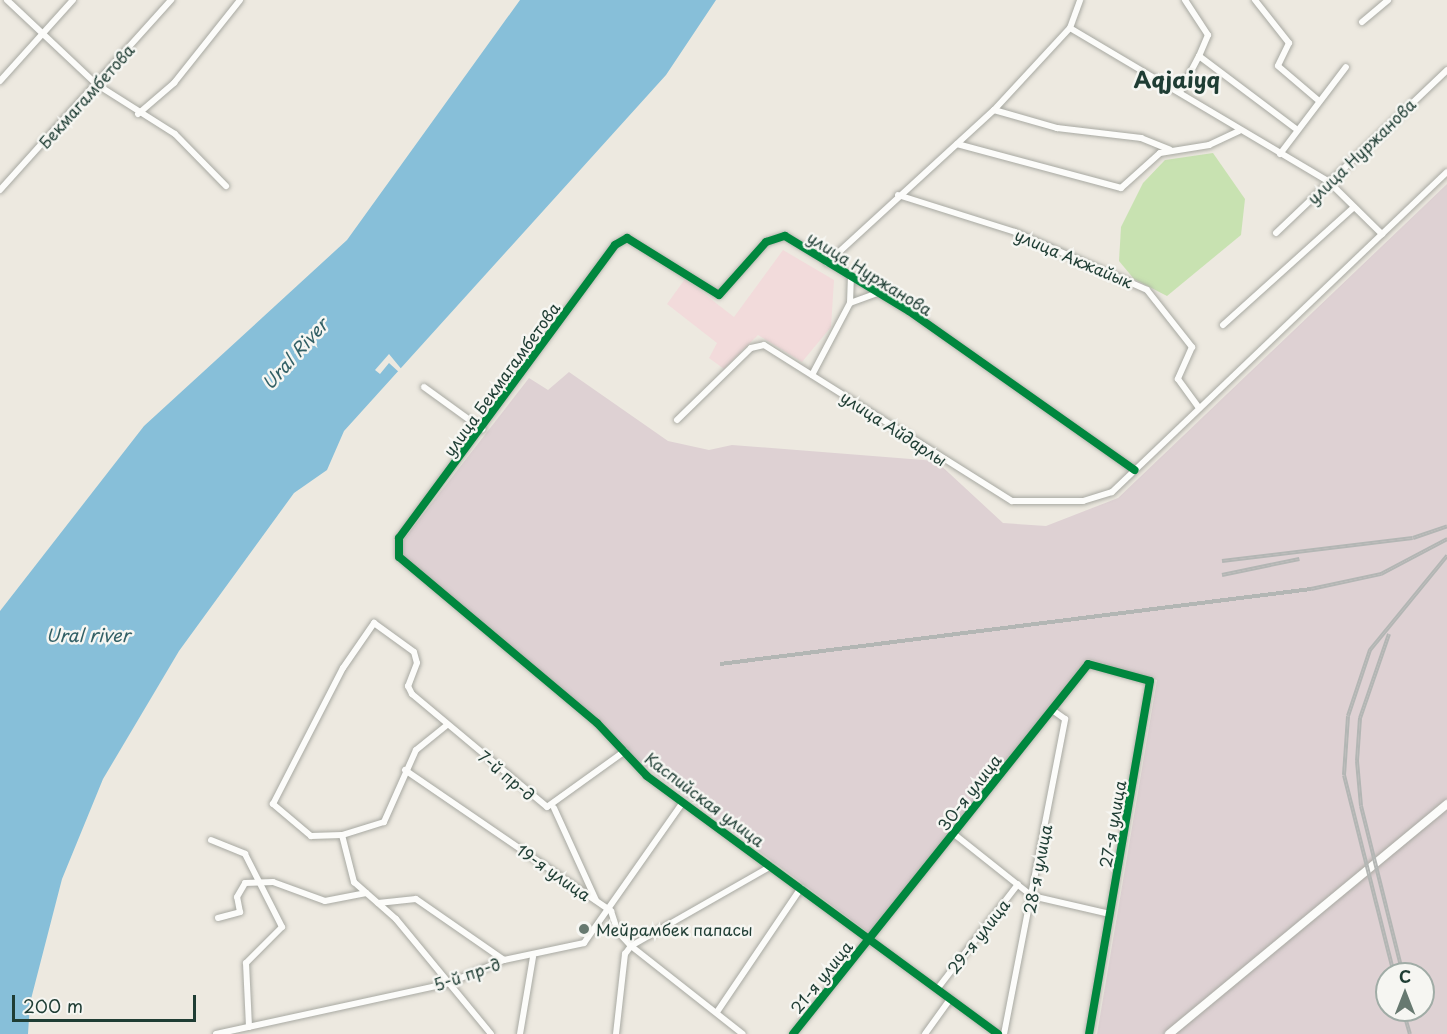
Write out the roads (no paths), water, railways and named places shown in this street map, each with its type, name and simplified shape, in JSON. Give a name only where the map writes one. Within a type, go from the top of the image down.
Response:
[{"type":"street","points":[[7,0],[96,84],[138,114],[175,134],[226,186]]},
{"type":"street","points":[[0,81],[73,0]]},
{"type":"street","name":"Бекмагамбетова","points":[[0,189],[171,0]]},
{"type":"street","points":[[138,114],[174,83],[240,0]]},
{"type":"street","points":[[827,263],[898,195],[994,110],[1070,28],[1080,0]]},
{"type":"street","points":[[1180,92],[1208,35],[1185,0]]},
{"type":"street","points":[[1255,0],[1289,43],[1278,66],[1318,100]]},
{"type":"street","points":[[1362,22],[1388,0]]},
{"type":"street","points":[[1070,28],[1180,92],[1239,131],[1328,181],[1382,234]]},
{"type":"street","points":[[1199,56],[1295,128]]},
{"type":"street","points":[[1280,154],[1295,128],[1346,67]]},
{"type":"street","name":"улица Нуржанова","points":[[1276,233],[1447,70]]},
{"type":"street","points":[[994,110],[1047,126],[1141,138],[1170,150],[1209,145],[1239,131]]},
{"type":"street","points":[[957,144],[1121,188],[1170,150]]},
{"type":"street","name":"улица Айдарлы","points":[[677,420],[751,348],[764,345],[1012,501],[1083,501],[1112,492],[1447,172]]},
{"type":"street","name":"улица Акжайык","points":[[898,195],[1015,232],[1147,290],[1192,347],[1178,379],[1199,408]]},
{"type":"street","points":[[1223,325],[1354,207]]},
{"type":"street","name":"улица Нуржанова","points":[[627,238],[719,295],[773,236],[785,236],[878,293],[1134,470]]},
{"type":"street","name":"улица Бекмагамбетова","points":[[399,538],[482,429],[615,245],[627,238]]},
{"type":"street","points":[[812,375],[850,303],[851,278]]},
{"type":"street","points":[[850,303],[878,293]]},
{"type":"street","points":[[424,387],[482,429]]},
{"type":"street","name":"Каспийская улица","points":[[399,538],[397,550],[404,562],[683,802],[871,938],[998,1034]]},
{"type":"street","points":[[378,623],[414,651],[417,663],[408,686],[447,725],[416,750],[405,770],[388,818],[342,835],[303,834],[273,800],[369,624],[378,623]]},
{"type":"street","name":"30-я улица","points":[[871,938],[1089,664]]},
{"type":"street","name":"27-я улица","points":[[1089,664],[1150,681],[1089,1034]]},
{"type":"street","name":"28-я улица","points":[[1004,1034],[1065,719],[1052,710]]},
{"type":"street","name":"7-й пр-д","points":[[447,725],[538,802],[554,808],[625,751]]},
{"type":"street","name":"19-я улица","points":[[405,770],[611,911]]},
{"type":"street","name":"5-й пр-д","points":[[216,1034],[449,983],[504,960],[533,957],[584,942],[611,911],[683,802]]},
{"type":"street","points":[[1169,1034],[1447,804]]},
{"type":"street","points":[[554,808],[597,902]]},
{"type":"street","name":"29-я улица","points":[[954,834],[1032,896],[1110,914]]},
{"type":"street","points":[[342,835],[348,871],[366,894],[378,903],[449,983],[491,1034]]},
{"type":"street","points":[[211,840],[244,854],[282,927],[246,963],[249,1027]]},
{"type":"street","points":[[616,1034],[625,954],[631,946],[771,866]]},
{"type":"street","points":[[218,918],[240,912],[240,888],[258,882],[273,882],[325,901],[366,894]]},
{"type":"street","name":"29-я улица","points":[[938,988],[1018,884]]},
{"type":"street","points":[[717,1012],[801,888]]},
{"type":"street","points":[[378,903],[416,899],[504,960]]},
{"type":"street","points":[[611,911],[618,932],[631,946],[743,1034]]},
{"type":"street","name":"21-я улица","points":[[793,1034],[871,938]]},
{"type":"street","points":[[520,1034],[533,957]]},
{"type":"street","points":[[925,1034],[951,998]]},
{"type":"water","name":"Ural river","points":[[520,0],[716,0],[666,75],[344,431],[327,470],[294,493],[179,651],[103,779],[62,879],[30,1003],[28,1034],[0,1034],[0,611],[144,426],[347,240]]},
{"type":"railway","points":[[1222,561],[1413,538],[1447,526]]},
{"type":"railway","points":[[720,664],[1311,589],[1381,574],[1447,539]]},
{"type":"railway","points":[[1391,962],[1344,775],[1348,716],[1370,650],[1447,556]]},
{"type":"railway","points":[[1222,575],[1299,559]]},
{"type":"railway","points":[[1389,634],[1360,718],[1357,761],[1361,806],[1400,962]]},
{"type":"railway","points":[[1406,1022],[1410,1034]]},
{"type":"place","name":"Мейрамбек папасы","points":[[584,929]]},
{"type":"district","name":"Aqjaiyq","points":[[1177,79]]},
{"type":"water label","name":"Ural River","points":[[295,354]]}]
